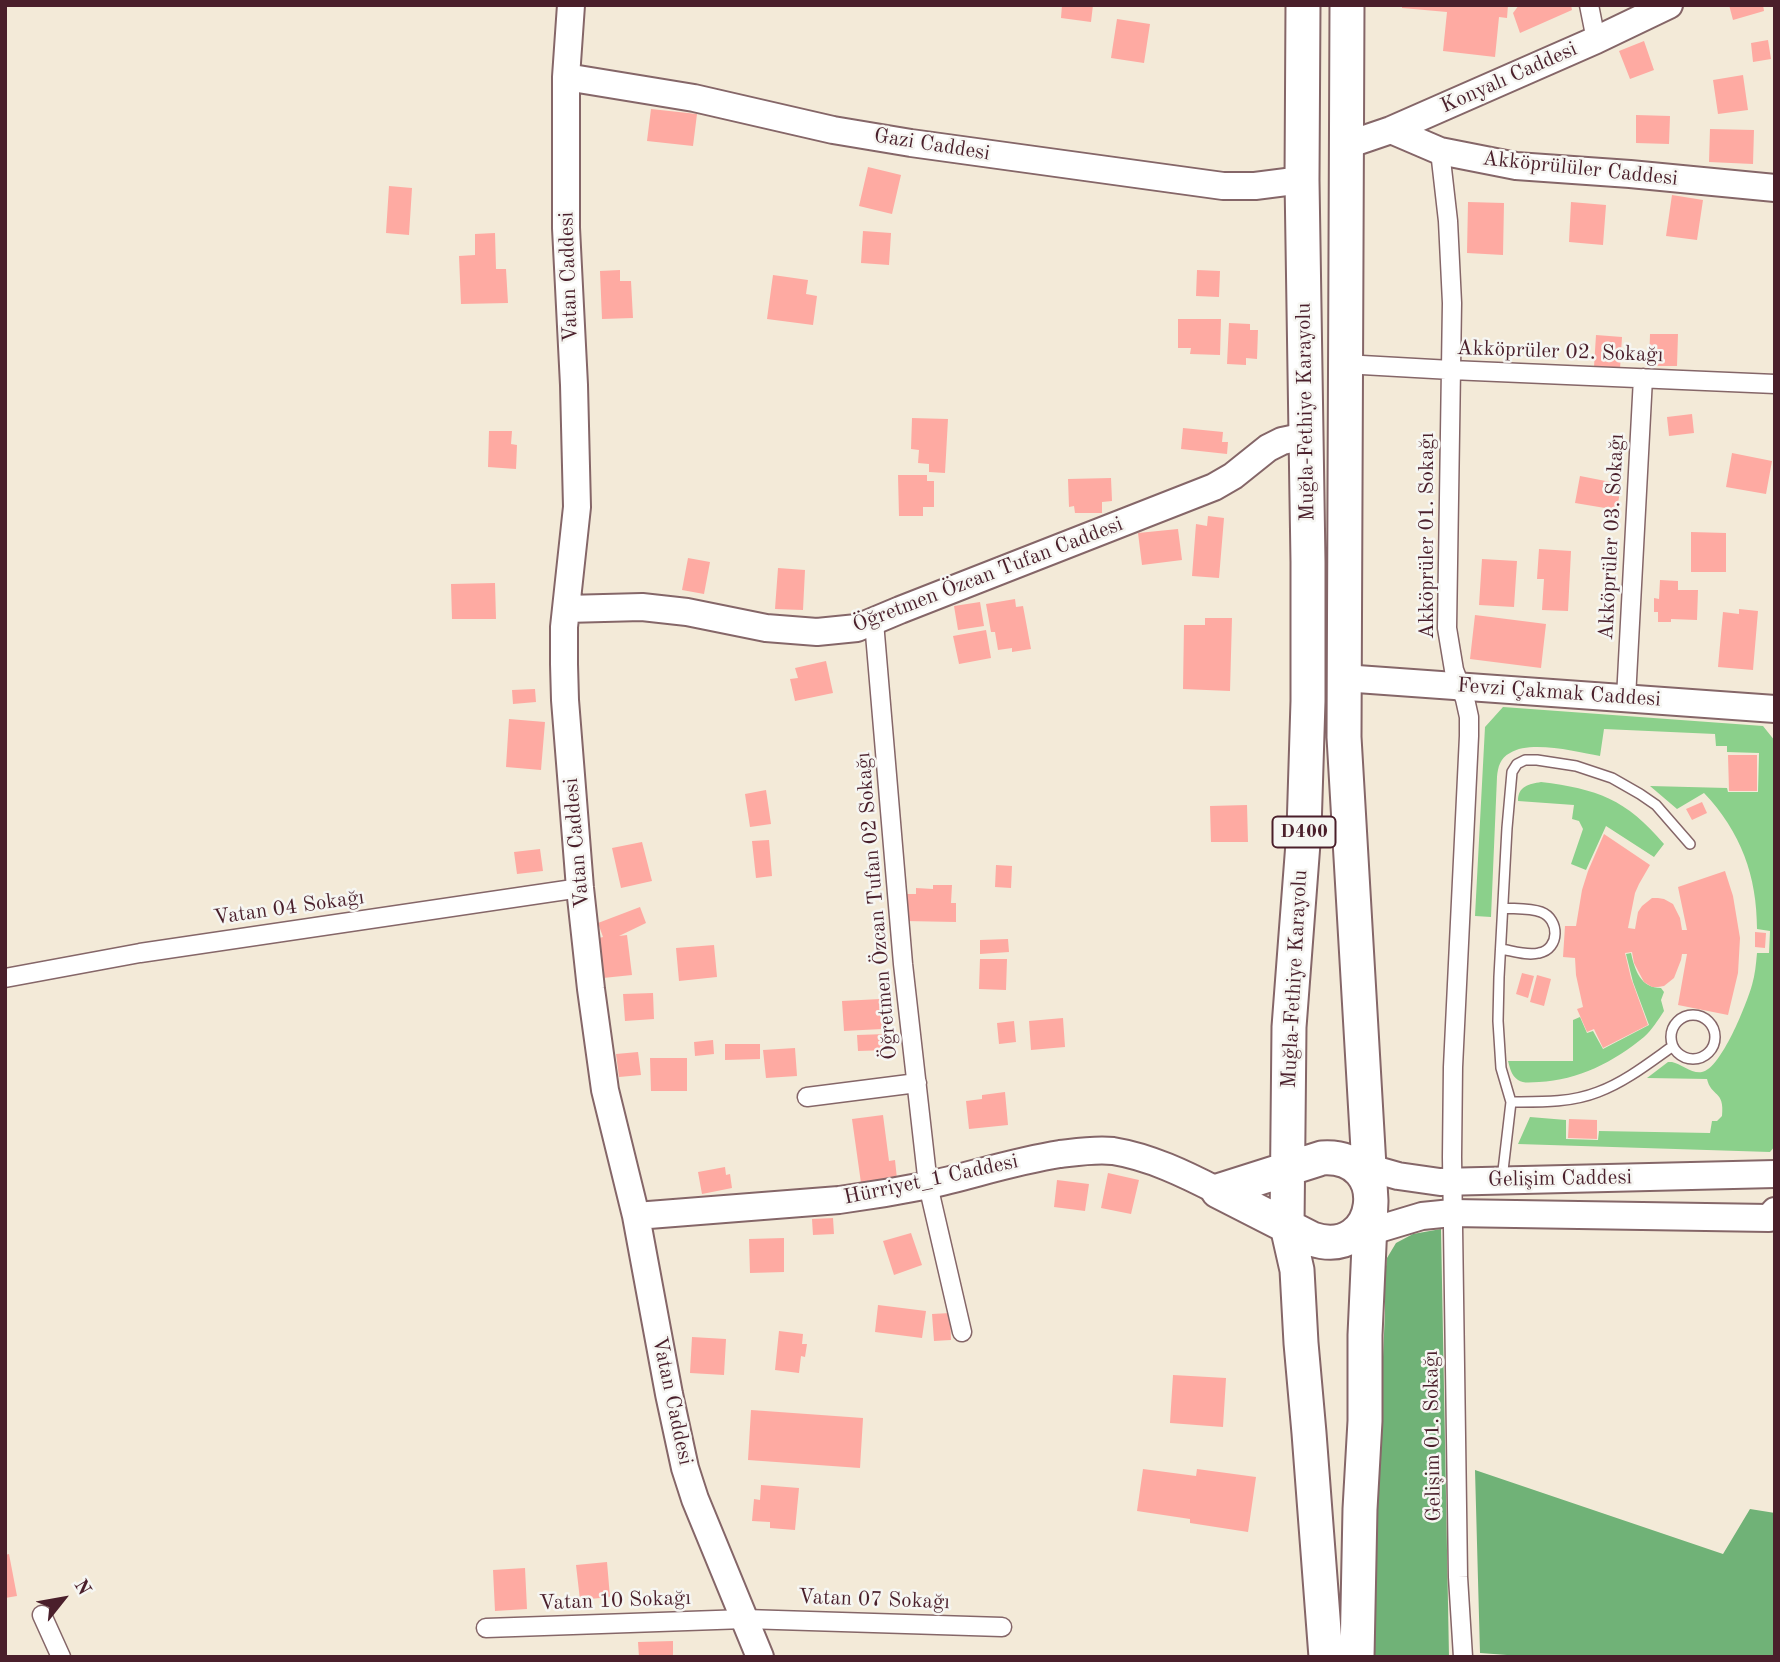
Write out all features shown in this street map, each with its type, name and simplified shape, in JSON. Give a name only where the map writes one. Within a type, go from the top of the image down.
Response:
[{"type":"highway","name":"Muğla-Fethiye Karayolu","points":[[1303,5],[1302,180],[1308,576],[1306,775],[1289,1027],[1301,1343],[1326,1657]]},
{"type":"highway","name":"Muğla-Fethiye Karayolu","points":[[1347,5],[1343,678],[1365,1335],[1365,1421],[1357,1657]]},
{"type":"highway","points":[[1295,1198],[1329,1158],[1359,1165]]},
{"type":"highway","points":[[1218,1191],[1295,1198]]},
{"type":"highway","points":[[1218,1191],[1295,1198]]},
{"type":"highway","points":[[1295,1198],[1312,1239],[1326,1242],[1363,1224]]},
{"type":"street","name":"Vatan Caddesi","points":[[571,5],[566,77],[566,228],[577,507],[564,627],[565,701],[591,989],[606,1090],[636,1216],[685,1468],[695,1499],[760,1657]]},
{"type":"street","points":[[1590,5],[1595,40]]},
{"type":"street","name":"Konyalı Caddesi","points":[[1347,145],[1391,130],[1669,5]]},
{"type":"street","name":"Gazi Caddesi","points":[[566,77],[694,98],[833,130],[1008,157],[1223,186],[1255,186],[1302,180]]},
{"type":"street","name":"Akköprülüler Caddesi","points":[[1391,130],[1440,151],[1516,166],[1775,188]]},
{"type":"street","name":"Akköprüler 01. Sokağı","points":[[1440,151],[1451,258],[1447,628],[1454,670],[1469,717],[1453,1067],[1452,1213]]},
{"type":"street","name":"Akköprüler 02. Sokağı","points":[[1344,363],[1775,384]]},
{"type":"street","name":"Akköprüler 03. Sokağı","points":[[1626,698],[1643,378]]},
{"type":"street","name":"Öğretmen Özcan Tufan Caddesi","points":[[566,609],[642,607],[687,612],[766,628],[817,632],[857,628],[1214,486],[1233,476],[1268,448],[1283,441],[1306,436]]},
{"type":"street","name":"Öğretmen Özcan Tufan 02 Sokağı","points":[[874,622],[903,964],[928,1185],[962,1332]]},
{"type":"street","name":"Fevzi Çakmak Caddesi","points":[[1343,678],[1775,709]]},
{"type":"street","name":"Vatan 04 Sokağı","points":[[5,978],[140,953],[580,888]]},
{"type":"street","points":[[807,1097],[917,1083]]},
{"type":"street","name":"Hürriyet_1 Caddesi","points":[[636,1216],[839,1200],[928,1185],[1041,1157],[1085,1150],[1130,1155],[1218,1191]]},
{"type":"street","name":"Gelişim Caddesi","points":[[1359,1165],[1419,1180],[1452,1181],[1775,1174]]},
{"type":"street","name":"Gelişim Caddesi","points":[[1363,1224],[1452,1213],[1773,1216]]},
{"type":"street","name":"Gelişim 01. Sokağı","points":[[1452,1213],[1458,1577],[1463,1657]]},
{"type":"street","points":[[42,1615],[61,1657]]},
{"type":"street","name":"Vatan 07 Sokağı","points":[[745,1619],[1002,1627]]},
{"type":"street","name":"Vatan 10 Sokağı","points":[[486,1628],[745,1619]]},
{"type":"lane","points":[[1502,1180],[1511,1102],[1501,1068],[1499,1021],[1512,772],[1517,764],[1524,760],[1555,762],[1576,766],[1618,782],[1656,805],[1690,844]]},
{"type":"lane","points":[[1501,949],[1537,954],[1549,947],[1555,936],[1553,922],[1542,912],[1503,908]]},
{"type":"lane","points":[[1687,1017],[1702,1017],[1708,1021],[1715,1034],[1708,1053],[1703,1057],[1690,1059],[1678,1053],[1674,1046],[1671,1039],[1675,1025],[1687,1017]]},
{"type":"lane","points":[[1511,1102],[1584,1097],[1633,1074],[1674,1046]]},
{"type":"green space","points":[[1503,707],[1763,726],[1775,741],[1775,1146],[1770,1152],[1518,1144],[1530,1117],[1566,1120],[1566,1139],[1598,1140],[1599,1131],[1710,1133],[1712,1121],[1717,1121],[1722,1116],[1722,1108],[1720,1098],[1711,1089],[1707,1079],[1647,1078],[1668,1062],[1702,1072],[1717,1060],[1745,1006],[1753,981],[1757,953],[1769,953],[1770,931],[1757,929],[1750,873],[1737,839],[1717,808],[1704,793],[1677,809],[1650,786],[1727,788],[1728,792],[1758,792],[1759,753],[1727,752],[1727,746],[1716,746],[1715,734],[1604,729],[1600,756],[1530,747],[1504,757],[1497,777],[1491,917],[1475,916],[1485,727]]},
{"type":"green space","points":[[1541,782],[1578,788],[1623,806],[1637,816],[1664,844],[1654,857],[1606,826],[1586,870],[1571,864],[1583,829],[1579,821],[1572,819],[1574,805],[1518,801],[1522,789]]},
{"type":"green space","points":[[1631,953],[1644,982],[1661,988],[1664,992],[1661,1000],[1664,1011],[1647,1034],[1608,1062],[1568,1078],[1539,1082],[1518,1080],[1508,1061],[1573,1061],[1573,1020],[1580,1017],[1587,1033],[1593,1031],[1603,1049],[1649,1025],[1626,954]]},
{"type":"green space","points":[[1441,1229],[1449,1657],[1374,1657],[1387,1258],[1396,1243],[1413,1234]]},
{"type":"green space","points":[[1475,1470],[1723,1554],[1750,1509],[1775,1513],[1775,1657],[1534,1657],[1480,1653]]},
{"type":"building","points":[[1062,5],[1093,5],[1091,22],[1061,18]]},
{"type":"building","points":[[1402,5],[1508,5],[1507,18],[1499,17],[1495,57],[1443,51],[1447,12],[1402,8]]},
{"type":"building","points":[[1519,5],[1571,5],[1572,10],[1520,33],[1513,13]]},
{"type":"building","points":[[1729,5],[1763,5],[1764,11],[1733,20]]},
{"type":"building","points":[[1117,19],[1150,24],[1144,63],[1111,58]]},
{"type":"building","points":[[1768,40],[1771,59],[1753,62],[1751,43]]},
{"type":"building","points":[[1644,41],[1654,70],[1630,79],[1619,51]]},
{"type":"building","points":[[1743,75],[1748,110],[1718,114],[1713,80]]},
{"type":"building","points":[[651,109],[697,114],[693,146],[647,141]]},
{"type":"building","points":[[1636,115],[1670,116],[1669,144],[1636,143]]},
{"type":"building","points":[[1710,129],[1754,130],[1753,164],[1709,162]]},
{"type":"building","points":[[868,167],[901,175],[892,214],[859,206]]},
{"type":"building","points":[[389,186],[412,188],[409,235],[386,233]]},
{"type":"building","points":[[1672,195],[1703,200],[1697,240],[1666,236]]},
{"type":"building","points":[[1468,202],[1504,203],[1503,255],[1467,253]]},
{"type":"building","points":[[1571,202],[1606,205],[1603,245],[1569,242]]},
{"type":"building","points":[[863,231],[891,233],[889,265],[861,263]]},
{"type":"building","points":[[495,233],[496,269],[506,269],[508,303],[461,304],[459,256],[475,255],[475,234]]},
{"type":"building","points":[[620,270],[620,281],[631,281],[633,318],[602,319],[600,271]]},
{"type":"building","points":[[1197,270],[1220,271],[1219,297],[1196,296]]},
{"type":"building","points":[[773,275],[808,280],[806,294],[817,296],[813,325],[767,319]]},
{"type":"building","points":[[1178,319],[1221,319],[1220,355],[1190,354],[1191,348],[1178,348]]},
{"type":"building","points":[[1229,323],[1250,324],[1250,330],[1258,330],[1257,359],[1246,358],[1246,365],[1227,364]]},
{"type":"building","points":[[1650,334],[1678,334],[1677,366],[1649,366]]},
{"type":"building","points":[[1596,335],[1622,337],[1620,369],[1594,367]]},
{"type":"building","points":[[1692,414],[1694,433],[1669,436],[1667,417]]},
{"type":"building","points":[[912,418],[948,419],[945,473],[929,472],[929,464],[918,463],[919,450],[911,449]]},
{"type":"building","points":[[1183,428],[1223,432],[1222,442],[1228,442],[1227,454],[1181,449]]},
{"type":"building","points":[[489,431],[512,431],[511,444],[517,445],[516,469],[488,467]]},
{"type":"building","points":[[1732,453],[1772,461],[1766,494],[1726,487]]},
{"type":"building","points":[[898,475],[927,475],[927,481],[934,481],[934,507],[923,507],[923,516],[899,516]]},
{"type":"building","points":[[1580,476],[1621,484],[1617,510],[1575,503]]},
{"type":"building","points":[[1111,478],[1112,501],[1102,502],[1102,513],[1075,513],[1074,506],[1069,507],[1068,479]]},
{"type":"building","points":[[1208,516],[1224,518],[1219,578],[1192,576],[1196,524],[1207,526]]},
{"type":"building","points":[[1178,529],[1182,560],[1142,565],[1138,533]]},
{"type":"building","points":[[1691,532],[1726,533],[1726,572],[1691,572]]},
{"type":"building","points":[[1539,549],[1571,551],[1568,611],[1542,610],[1544,579],[1537,579]]},
{"type":"building","points":[[688,558],[710,562],[704,594],[682,590]]},
{"type":"building","points":[[1482,559],[1517,561],[1514,607],[1479,605]]},
{"type":"building","points":[[778,568],[805,570],[803,610],[775,609]]},
{"type":"building","points":[[1660,580],[1678,581],[1678,590],[1698,590],[1697,620],[1671,619],[1671,622],[1658,622],[1658,612],[1654,612],[1654,598],[1659,599]]},
{"type":"building","points":[[495,583],[496,619],[452,619],[451,584]]},
{"type":"building","points":[[1015,599],[1016,607],[1023,606],[1031,649],[1012,652],[1012,648],[998,650],[995,632],[991,632],[986,604]]},
{"type":"building","points":[[980,602],[984,626],[958,630],[954,606]]},
{"type":"building","points":[[1739,609],[1758,611],[1753,670],[1718,667],[1723,612],[1739,614]]},
{"type":"building","points":[[1475,615],[1546,624],[1541,668],[1470,659]]},
{"type":"building","points":[[1205,618],[1232,618],[1230,691],[1183,689],[1184,625],[1205,625]]},
{"type":"building","points":[[986,630],[991,658],[959,664],[953,636]]},
{"type":"building","points":[[826,661],[833,693],[795,701],[790,679],[798,678],[795,668]]},
{"type":"building","points":[[535,689],[536,702],[513,704],[512,690]]},
{"type":"building","points":[[509,719],[545,722],[541,770],[506,767]]},
{"type":"building","points":[[1728,755],[1757,755],[1757,791],[1729,791]]},
{"type":"building","points":[[766,790],[771,824],[750,827],[745,794]]},
{"type":"building","points":[[1702,802],[1707,813],[1692,820],[1686,809]]},
{"type":"building","points":[[1247,805],[1248,842],[1211,842],[1210,806]]},
{"type":"building","points":[[1604,834],[1650,865],[1635,893],[1628,928],[1635,929],[1642,906],[1652,898],[1658,898],[1673,904],[1682,930],[1687,930],[1678,887],[1725,871],[1733,896],[1740,938],[1738,973],[1728,1015],[1678,1005],[1687,954],[1682,954],[1674,978],[1664,986],[1652,987],[1644,982],[1634,963],[1632,952],[1625,953],[1648,1025],[1603,1048],[1594,1029],[1587,1032],[1577,1009],[1583,1007],[1575,958],[1563,957],[1565,926],[1576,926],[1582,890]]},
{"type":"building","points":[[769,840],[772,876],[756,878],[752,841]]},
{"type":"building","points":[[642,842],[652,881],[621,888],[612,848]]},
{"type":"building","points":[[540,849],[543,871],[517,874],[514,852]]},
{"type":"building","points":[[996,865],[1012,866],[1011,888],[995,887]]},
{"type":"building","points":[[933,885],[952,885],[951,903],[956,903],[956,922],[905,921],[906,894],[916,894],[916,888],[933,889]]},
{"type":"building","points":[[640,907],[646,923],[619,936],[627,935],[632,975],[603,978],[599,938],[603,937],[598,923]]},
{"type":"building","points":[[1755,932],[1766,933],[1765,948],[1755,947]]},
{"type":"building","points":[[1008,939],[1009,952],[980,954],[980,940]]},
{"type":"building","points":[[714,945],[717,977],[679,981],[676,948]]},
{"type":"building","points":[[980,959],[1007,959],[1006,990],[979,989]]},
{"type":"building","points":[[1522,973],[1534,976],[1528,998],[1516,994]]},
{"type":"building","points":[[1537,975],[1551,979],[1544,1006],[1530,1002]]},
{"type":"building","points":[[653,993],[654,1019],[625,1021],[623,994]]},
{"type":"building","points":[[880,999],[882,1029],[844,1031],[842,1001]]},
{"type":"building","points":[[1063,1018],[1065,1047],[1031,1050],[1029,1021]]},
{"type":"building","points":[[1014,1021],[1016,1042],[999,1044],[997,1023]]},
{"type":"building","points":[[887,1034],[887,1050],[858,1051],[857,1035]]},
{"type":"building","points":[[713,1040],[714,1054],[695,1056],[694,1042]]},
{"type":"building","points":[[725,1044],[760,1044],[760,1059],[725,1060]]},
{"type":"building","points":[[795,1048],[797,1076],[766,1078],[763,1050]]},
{"type":"building","points":[[638,1052],[641,1075],[619,1077],[616,1054]]},
{"type":"building","points":[[650,1058],[687,1058],[687,1091],[651,1091]]},
{"type":"building","points":[[1005,1092],[1008,1125],[969,1129],[966,1101],[982,1099],[982,1095]]},
{"type":"building","points":[[883,1115],[889,1161],[895,1160],[897,1179],[861,1183],[852,1119]]},
{"type":"building","points":[[1569,1119],[1597,1120],[1597,1139],[1568,1138]]},
{"type":"building","points":[[725,1167],[726,1175],[730,1174],[732,1188],[702,1194],[698,1172]]},
{"type":"building","points":[[1108,1173],[1139,1180],[1131,1214],[1101,1208]]},
{"type":"building","points":[[1057,1180],[1089,1184],[1085,1211],[1054,1207]]},
{"type":"building","points":[[833,1218],[834,1234],[813,1235],[812,1219]]},
{"type":"building","points":[[911,1233],[922,1265],[894,1275],[883,1241]]},
{"type":"building","points":[[784,1238],[784,1272],[750,1273],[749,1239]]},
{"type":"building","points":[[878,1305],[926,1311],[922,1338],[875,1332]]},
{"type":"building","points":[[950,1313],[951,1340],[934,1341],[932,1314]]},
{"type":"building","points":[[779,1331],[803,1334],[802,1344],[807,1344],[805,1357],[801,1356],[799,1373],[775,1370]]},
{"type":"building","points":[[692,1337],[726,1339],[724,1375],[690,1373]]},
{"type":"building","points":[[1173,1375],[1226,1378],[1223,1427],[1170,1423]]},
{"type":"building","points":[[751,1410],[863,1418],[860,1468],[748,1460]]},
{"type":"building","points":[[1143,1469],[1196,1476],[1197,1469],[1256,1477],[1248,1532],[1137,1511]]},
{"type":"building","points":[[761,1485],[799,1488],[795,1530],[770,1528],[770,1522],[752,1521],[754,1499],[760,1500]]},
{"type":"building","points":[[9,1554],[17,1596],[5,1598],[5,1555]]},
{"type":"building","points":[[607,1562],[610,1597],[580,1600],[576,1565]]},
{"type":"building","points":[[525,1568],[527,1609],[495,1611],[493,1570]]},
{"type":"building","points":[[673,1641],[673,1657],[639,1657],[638,1642]]}]
